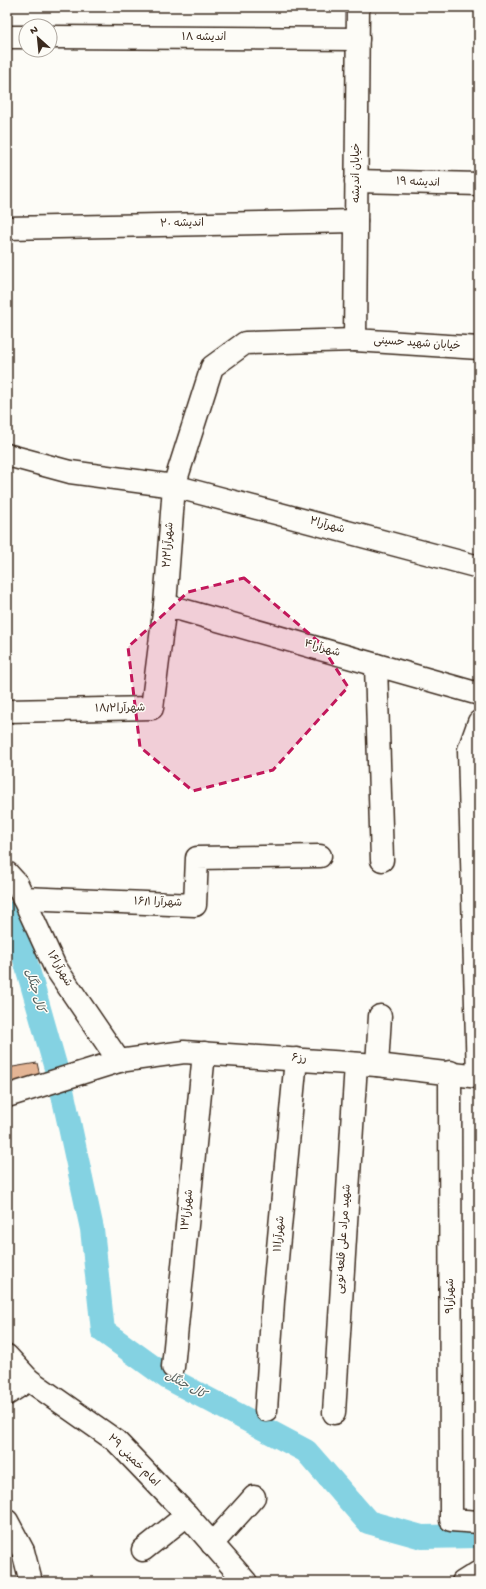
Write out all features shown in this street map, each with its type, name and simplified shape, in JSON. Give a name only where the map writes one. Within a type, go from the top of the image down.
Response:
[{"type":"street","name":"خیابان اندیشه","points":[[355,340],[358,7]]},
{"type":"street","points":[[7,37],[18,37]]},
{"type":"street","name":"اندیشه ۱۸","points":[[58,37],[358,39]]},
{"type":"street","name":"اندیشه ۱۹","points":[[356,181],[479,184]]},
{"type":"street","name":"اندیشه ۲۰","points":[[7,228],[356,221]]},
{"type":"street","name":"خیابان شهید حسینی","points":[[174,486],[212,367],[245,343],[355,340],[479,348]]},
{"type":"street","name":"شهرآرا۲","points":[[7,455],[70,472],[174,486],[479,567]]},
{"type":"street","name":"شهرآرا۲/۲","points":[[165,605],[174,486]]},
{"type":"street","name":"شهرآرا۴","points":[[165,605],[479,694]]},
{"type":"street","name":"شهرآرا۱۸/۲","points":[[7,711],[152,708],[165,605]]},
{"type":"street","points":[[376,665],[382,860]]},
{"type":"street","points":[[479,722],[469,750],[479,1077]]},
{"type":"street","name":"شهرآرا ۱۶/۱","points":[[23,898],[195,905],[197,858],[320,856]]},
{"type":"street","name":"شهرآرا۱۶","points":[[7,873],[17,884],[55,967],[119,1061]]},
{"type":"street","points":[[378,1065],[380,1016]]},
{"type":"street","name":"رز۶","points":[[7,1096],[119,1061],[184,1052],[378,1065],[450,1072],[479,1077]]},
{"type":"street","name":"شهرآرا۱۳","points":[[173,1367],[204,1053]]},
{"type":"street","name":"شهرآرا۱۱","points":[[266,1410],[273,1301],[296,1059]]},
{"type":"street","name":"شهید مراد علی قلعه نویی","points":[[334,1414],[356,1064]]},
{"type":"street","name":"شهرآرا۹","points":[[450,1072],[451,1520],[479,1522]]},
{"type":"street","name":"امام خمینی ۲۹","points":[[7,1356],[29,1380],[116,1441],[187,1515],[246,1582]]},
{"type":"street","points":[[7,1394],[29,1380]]},
{"type":"street","points":[[212,1544],[254,1497]]},
{"type":"street","points":[[143,1550],[187,1515]]},
{"type":"street","points":[[7,1521],[23,1551],[31,1582]]},
{"type":"street","points":[[463,1582],[479,1572]]},
{"type":"highlighted area","points":[[244,578],[319,642],[348,687],[273,770],[193,791],[140,747],[128,647],[188,592]]},
{"type":"building","points":[[37,1063],[40,1076],[7,1086],[7,1068]]},
{"type":"waterway","name":"کال جنگل","points":[[7,913],[16,928],[57,1072]]},
{"type":"waterway","name":"کال جنگل","points":[[62,1090],[92,1229],[103,1331],[168,1378],[306,1451],[368,1522],[422,1537],[479,1536]]}]
